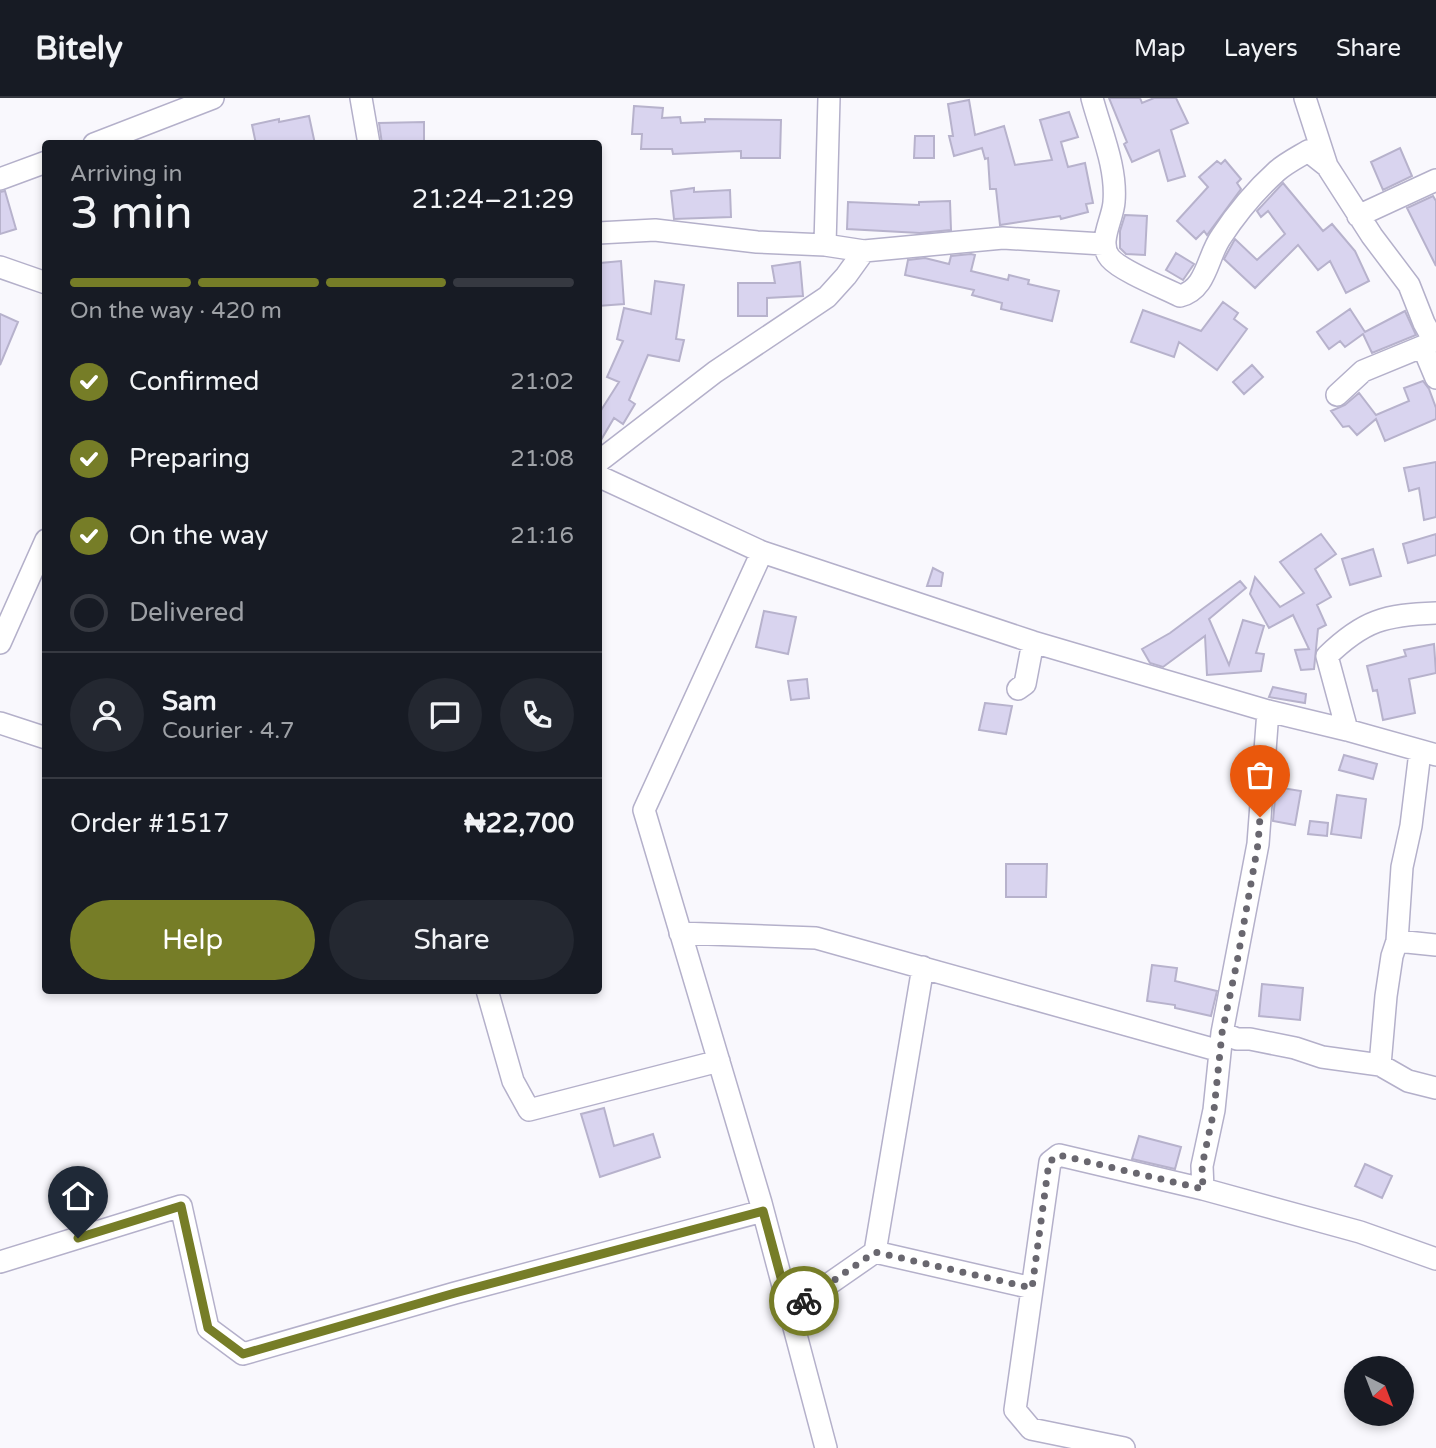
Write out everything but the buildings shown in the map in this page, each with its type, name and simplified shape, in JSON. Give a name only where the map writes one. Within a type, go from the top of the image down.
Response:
[{"type":"street","points":[[104,140],[213,98]]},
{"type":"street","points":[[361,98],[368,140]]},
{"type":"street","points":[[825,245],[829,98]]},
{"type":"street","points":[[1092,98],[1115,178],[1110,226],[1103,244],[1110,258],[1124,268],[1180,296],[1192,293],[1201,282],[1220,239],[1279,169],[1308,150],[1327,166]]},
{"type":"street","points":[[1305,98],[1327,166],[1358,216],[1409,285],[1431,343],[1436,378]]},
{"type":"street","points":[[0,179],[42,163]]},
{"type":"street","points":[[1358,216],[1436,180]]},
{"type":"street","points":[[602,233],[655,230],[757,243],[825,245],[864,251],[1003,239],[1103,244]]},
{"type":"street","points":[[602,459],[715,372],[827,297],[864,251]]},
{"type":"street","points":[[0,267],[42,282]]},
{"type":"street","points":[[1337,395],[1363,371],[1431,343]]},
{"type":"street","points":[[602,478],[762,552],[1033,642],[1268,711],[1428,753],[1402,867],[1397,941],[1386,996],[1380,1065]]},
{"type":"street","points":[[0,643],[42,549]]},
{"type":"street","points":[[762,552],[644,810],[763,1211],[826,1448]]},
{"type":"street","points":[[1347,730],[1327,656],[1360,628],[1381,618],[1436,613]]},
{"type":"street","points":[[1018,689],[1025,684],[1033,642]]},
{"type":"street","points":[[1203,1189],[1202,1166],[1214,1110],[1221,1042],[1258,844],[1268,711]]},
{"type":"street","points":[[0,723],[42,737]]},
{"type":"street","points":[[680,933],[816,938],[1221,1042],[1250,1039],[1295,1048],[1322,1057],[1380,1065],[1408,1081],[1436,1088]]},
{"type":"street","points":[[1397,941],[1436,945]]},
{"type":"street","points":[[790,1311],[875,1252],[923,967]]},
{"type":"street","points":[[488,994],[513,1081],[529,1110],[719,1061]]},
{"type":"street","points":[[1124,1448],[1031,1429],[1015,1410],[1049,1162],[1059,1155],[1203,1189],[1360,1232],[1436,1259]]},
{"type":"street","points":[[0,1262],[181,1206],[208,1328],[243,1354],[455,1293],[763,1211]]},
{"type":"street","points":[[875,1252],[1032,1288]]},
{"type":"way so far","points":[[804,1301],[875,1252],[1032,1288],[1049,1162],[1059,1155],[1203,1189],[1202,1166],[1214,1110],[1222,1033],[1258,844],[1260,817]]},
{"type":"route","points":[[78,1238],[181,1206],[208,1328],[243,1354],[455,1293],[763,1211],[790,1311],[804,1301]]}]
